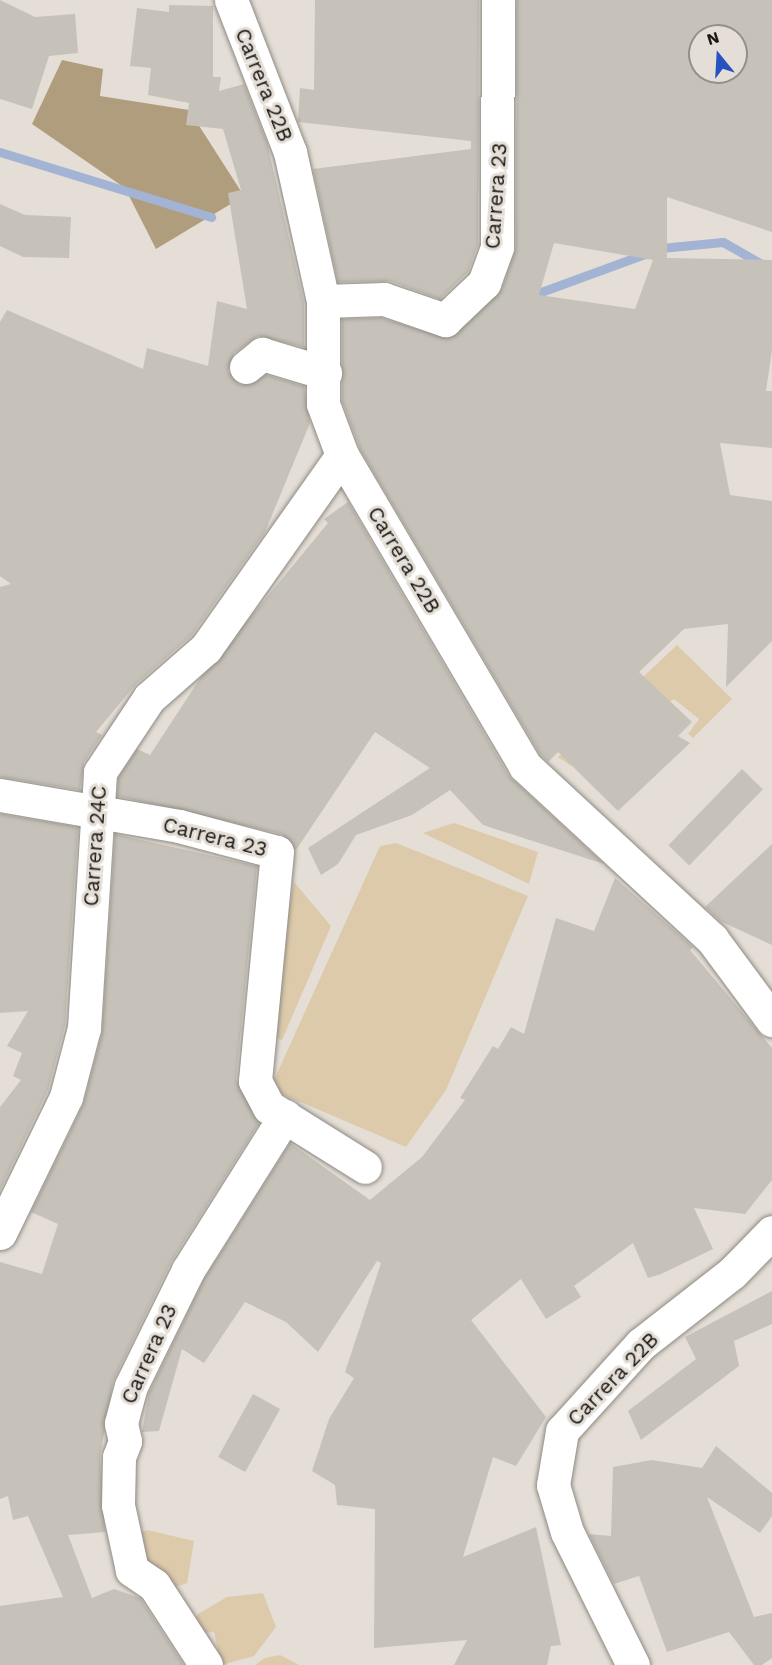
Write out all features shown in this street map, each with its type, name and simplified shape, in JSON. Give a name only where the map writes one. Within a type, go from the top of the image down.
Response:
[{"type":"street","name":"Carrera 22B","points":[[231,0],[290,152],[323,301],[325,373],[322,404],[342,455],[525,766],[712,939],[772,1020]]},
{"type":"street","name":"Carrera 23","points":[[323,301],[384,299],[445,320],[484,283],[497,247],[498,0]]},
{"type":"street","points":[[246,367],[262,354],[325,373]]},
{"type":"street","name":"Carrera 24C","points":[[0,1233],[66,1097],[84,1028],[94,810],[100,772],[149,698],[206,648],[342,455]]},
{"type":"street","points":[[0,795],[94,810]]},
{"type":"street","name":"Carrera 23","points":[[94,810],[277,852],[255,1082],[269,1107],[365,1167]]},
{"type":"street","name":"Carrera 23","points":[[206,1665],[154,1585],[132,1569],[118,1505],[119,1457],[125,1441],[121,1423],[131,1386],[188,1270],[285,1116]]},
{"type":"street","name":"Carrera 22B","points":[[633,1665],[567,1532],[554,1485],[562,1431],[641,1344],[732,1273],[772,1232]]},
{"type":"shaded area","points":[[62,60],[103,69],[100,96],[189,110],[244,196],[156,249],[125,188],[32,124]]},
{"type":"shaded area","points":[[677,645],[732,699],[693,738],[688,734],[699,719],[674,699],[653,714],[634,699],[571,766],[558,757]]},
{"type":"shaded area","points":[[454,823],[538,852],[529,884],[423,833]]},
{"type":"shaded area","points":[[396,843],[528,896],[446,1090],[406,1147],[270,1089],[380,846]]},
{"type":"shaded area","points":[[294,882],[331,926],[282,1040],[267,1034]]},
{"type":"shaded area","points":[[147,1530],[194,1541],[187,1583],[168,1590],[150,1576],[139,1533]]},
{"type":"shaded area","points":[[263,1593],[276,1627],[254,1656],[221,1665],[214,1632],[201,1633],[193,1625],[198,1614],[227,1597]]},
{"type":"shaded area","points":[[280,1655],[299,1665],[255,1665],[265,1658]]},
{"type":"building","points":[[0,0],[35,17],[75,14],[78,53],[49,56],[32,109],[0,99]]},
{"type":"building","points":[[315,0],[479,0],[478,244],[468,272],[440,299],[390,281],[338,282],[313,169],[471,149],[471,141],[298,122],[300,88],[314,90]]},
{"type":"building","points":[[517,0],[772,0],[772,232],[667,197],[667,258],[772,260],[772,350],[766,391],[772,391],[772,448],[720,443],[730,495],[772,501],[772,641],[726,687],[728,624],[684,629],[639,672],[692,722],[678,736],[690,743],[618,811],[558,752],[548,762],[540,754],[361,451],[342,401],[342,319],[381,318],[448,338],[502,289],[516,247]],"holes":[[[554,243],[653,260],[635,309],[539,295]]]},
{"type":"building","points":[[169,5],[213,6],[213,77],[221,77],[219,91],[244,84],[267,143],[304,303],[304,347],[258,336],[234,353],[228,371],[240,385],[266,375],[304,386],[310,423],[265,532],[192,635],[136,684],[96,732],[102,735],[84,762],[80,790],[0,777],[0,587],[11,584],[0,576],[0,322],[7,310],[143,369],[147,348],[208,366],[217,301],[247,309],[228,193],[241,190],[223,129],[186,125],[189,103],[148,95],[151,68],[130,66],[137,8],[169,12]]},
{"type":"building","points":[[0,204],[25,215],[71,217],[69,258],[23,257],[0,246]]},
{"type":"building","points":[[348,502],[509,776],[604,864],[483,825],[450,790],[412,815],[356,835],[338,864],[321,875],[308,848],[430,768],[375,732],[296,850],[282,834],[117,796],[118,778],[137,749],[150,755],[201,677],[328,523],[324,519]]},
{"type":"building","points":[[742,769],[763,789],[689,865],[668,845]]},
{"type":"building","points":[[0,814],[78,827],[65,1025],[48,1090],[0,1190],[0,1107],[21,1080],[13,1076],[22,1053],[7,1046],[28,1011],[0,1013]]},
{"type":"building","points":[[115,834],[257,866],[236,1079],[259,1123],[171,1262],[113,1381],[100,1457],[105,1532],[68,1535],[92,1598],[114,1589],[140,1598],[184,1665],[0,1665],[0,1606],[63,1597],[28,1516],[13,1520],[8,1496],[0,1499],[0,1262],[42,1274],[58,1224],[31,1212],[83,1105],[102,1033]]},
{"type":"building","points":[[772,844],[772,945],[720,921],[705,907]]},
{"type":"building","points":[[615,878],[693,947],[690,950],[772,1048],[772,1180],[745,1214],[694,1208],[713,1249],[661,1274],[648,1278],[633,1243],[574,1286],[581,1297],[546,1319],[521,1279],[471,1320],[546,1417],[516,1466],[493,1457],[463,1557],[536,1527],[561,1645],[551,1646],[547,1665],[454,1665],[467,1640],[374,1648],[375,1509],[337,1505],[335,1485],[312,1471],[329,1419],[354,1378],[345,1372],[381,1263],[377,1261],[318,1352],[286,1322],[245,1302],[204,1363],[182,1349],[159,1431],[142,1432],[149,1393],[204,1279],[290,1143],[370,1200],[422,1157],[465,1100],[460,1098],[493,1046],[498,1049],[511,1027],[524,1034],[556,918],[594,931]]},
{"type":"building","points":[[772,1291],[772,1324],[734,1341],[739,1366],[641,1440],[628,1411],[696,1359],[685,1337]]},
{"type":"building","points":[[253,1394],[280,1409],[245,1472],[218,1457]]},
{"type":"building","points":[[716,1446],[772,1493],[772,1516],[760,1533],[707,1497],[754,1617],[772,1613],[772,1658],[762,1665],[754,1665],[729,1632],[667,1652],[639,1576],[614,1584],[589,1534],[611,1536],[613,1467],[652,1460],[702,1468]]},
{"type":"waterway","points":[[0,152],[211,217]]},
{"type":"waterway","points":[[530,296],[661,248],[723,242],[772,270]]}]
